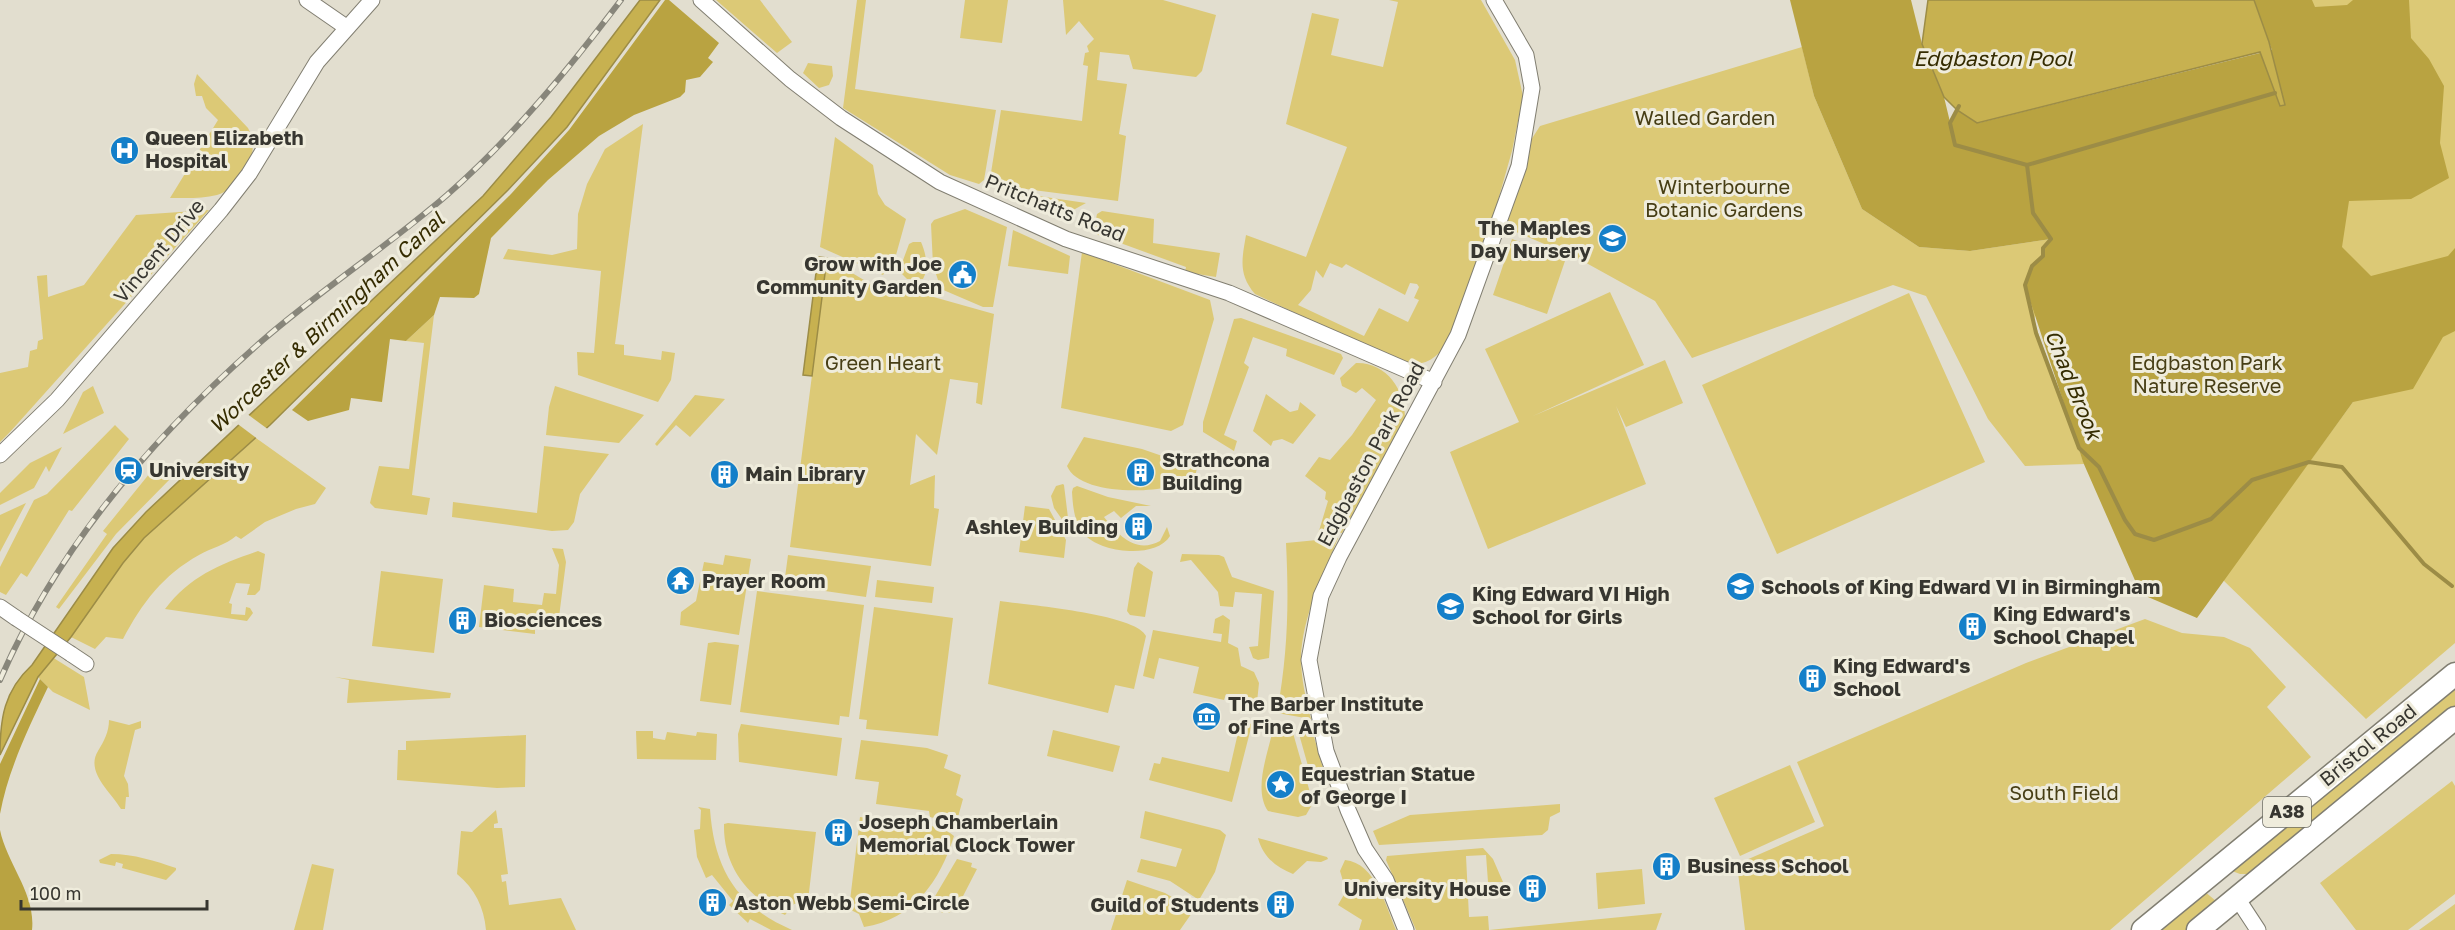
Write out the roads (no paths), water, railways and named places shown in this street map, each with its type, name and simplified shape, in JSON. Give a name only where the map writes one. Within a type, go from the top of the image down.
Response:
[{"type":"highway","name":"Bristol Road","points":[[2143,930],[2455,674]]},
{"type":"highway","name":"Bristol Road","points":[[2198,930],[2455,717]]},
{"type":"highway","points":[[2265,830],[2286,837],[2296,850]]},
{"type":"highway","points":[[2214,872],[2236,898]]},
{"type":"street","points":[[308,0],[346,27]]},
{"type":"street","name":"Vincent Drive","points":[[0,456],[57,400],[221,210],[249,174],[317,62],[372,0]]},
{"type":"street","name":"Pritchatts Road","points":[[701,0],[790,79],[841,118],[940,182],[1066,239],[1229,293],[1281,314],[1434,382]]},
{"type":"street","name":"Edgbaston Park Road","points":[[1406,930],[1386,880],[1365,849],[1326,751],[1309,660],[1321,596],[1339,557],[1434,382],[1475,295],[1519,166],[1528,125],[1532,88],[1526,55],[1494,0]]},
{"type":"street","points":[[0,607],[86,664]]},
{"type":"street","points":[[2236,898],[2258,930]]},
{"type":"water","points":[[640,0],[660,0],[567,127],[508,190],[270,425],[144,538],[123,563],[71,637],[38,677],[0,755],[3,717],[15,685],[32,665],[113,548],[146,512],[483,196],[551,117]]},
{"type":"water","name":"Edgbaston Pool","points":[[1928,0],[2254,0],[2269,42],[2285,105],[2280,106],[2260,52],[1977,123],[1957,110],[1944,97],[1922,44]]},
{"type":"water","points":[[818,257],[827,258],[812,376],[803,375]]},
{"type":"waterway","points":[[2027,165],[2275,93]]},
{"type":"waterway","name":"Chad Brook","points":[[1959,106],[1950,123],[1955,145],[2027,165],[2033,213],[2051,239],[2043,248],[2043,256],[2032,266],[2025,285],[2036,333],[2079,448],[2099,467],[2125,520],[2135,534],[2154,540],[2211,519],[2252,480],[2309,462],[2342,467],[2424,564],[2452,586]]},
{"type":"railway","points":[[0,680],[23,631],[50,584],[112,495],[147,454],[184,414],[263,340],[425,214],[471,173],[539,102],[621,0]]},
{"type":"place","name":"Queen Elizabeth Hospital","points":[[124,150]]},
{"type":"place","name":"The Maples Day Nursery","points":[[1612,239]]},
{"type":"place","name":"Grow with Joe Community Garden","points":[[963,275]]},
{"type":"place","name":"University","points":[[128,470]]},
{"type":"place","name":"Strathcona Building","points":[[1141,472]]},
{"type":"place","name":"Main Library","points":[[724,474]]},
{"type":"place","name":"Ashley Building","points":[[1139,527]]},
{"type":"place","name":"Prayer Room","points":[[681,581]]},
{"type":"place","name":"Schools of King Edward VI in Birmingham","points":[[1740,587]]},
{"type":"place","name":"King Edward VI High School for Girls","points":[[1451,606]]},
{"type":"place","name":"Biosciences","points":[[463,620]]},
{"type":"place","name":"King Edward's School Chapel","points":[[1972,626]]},
{"type":"place","name":"King Edward's School","points":[[1812,678]]},
{"type":"place","name":"The Barber Institute of Fine Arts","points":[[1207,716]]},
{"type":"place","name":"Equestrian Statue of George I","points":[[1280,785]]},
{"type":"place","name":"Joseph Chamberlain Memorial Clock Tower","points":[[838,833]]},
{"type":"place","name":"Business School","points":[[1666,866]]},
{"type":"place","name":"University House","points":[[1532,889]]},
{"type":"place","name":"Aston Webb Semi-Circle","points":[[713,903]]},
{"type":"place","name":"Guild of Students","points":[[1280,905]]},
{"type":"park label","name":"Walled Garden","points":[[1705,118]]},
{"type":"park label","name":"Winterbourne Botanic Gardens","points":[[1724,198]]},
{"type":"park label","name":"Green Heart","points":[[883,363]]},
{"type":"park label","name":"Edgbaston Park Nature Reserve","points":[[2207,374]]},
{"type":"park label","name":"South Field","points":[[2064,793]]},
{"type":"water label","name":"Worcester & Birmingham Canal","points":[[327,323]]}]
